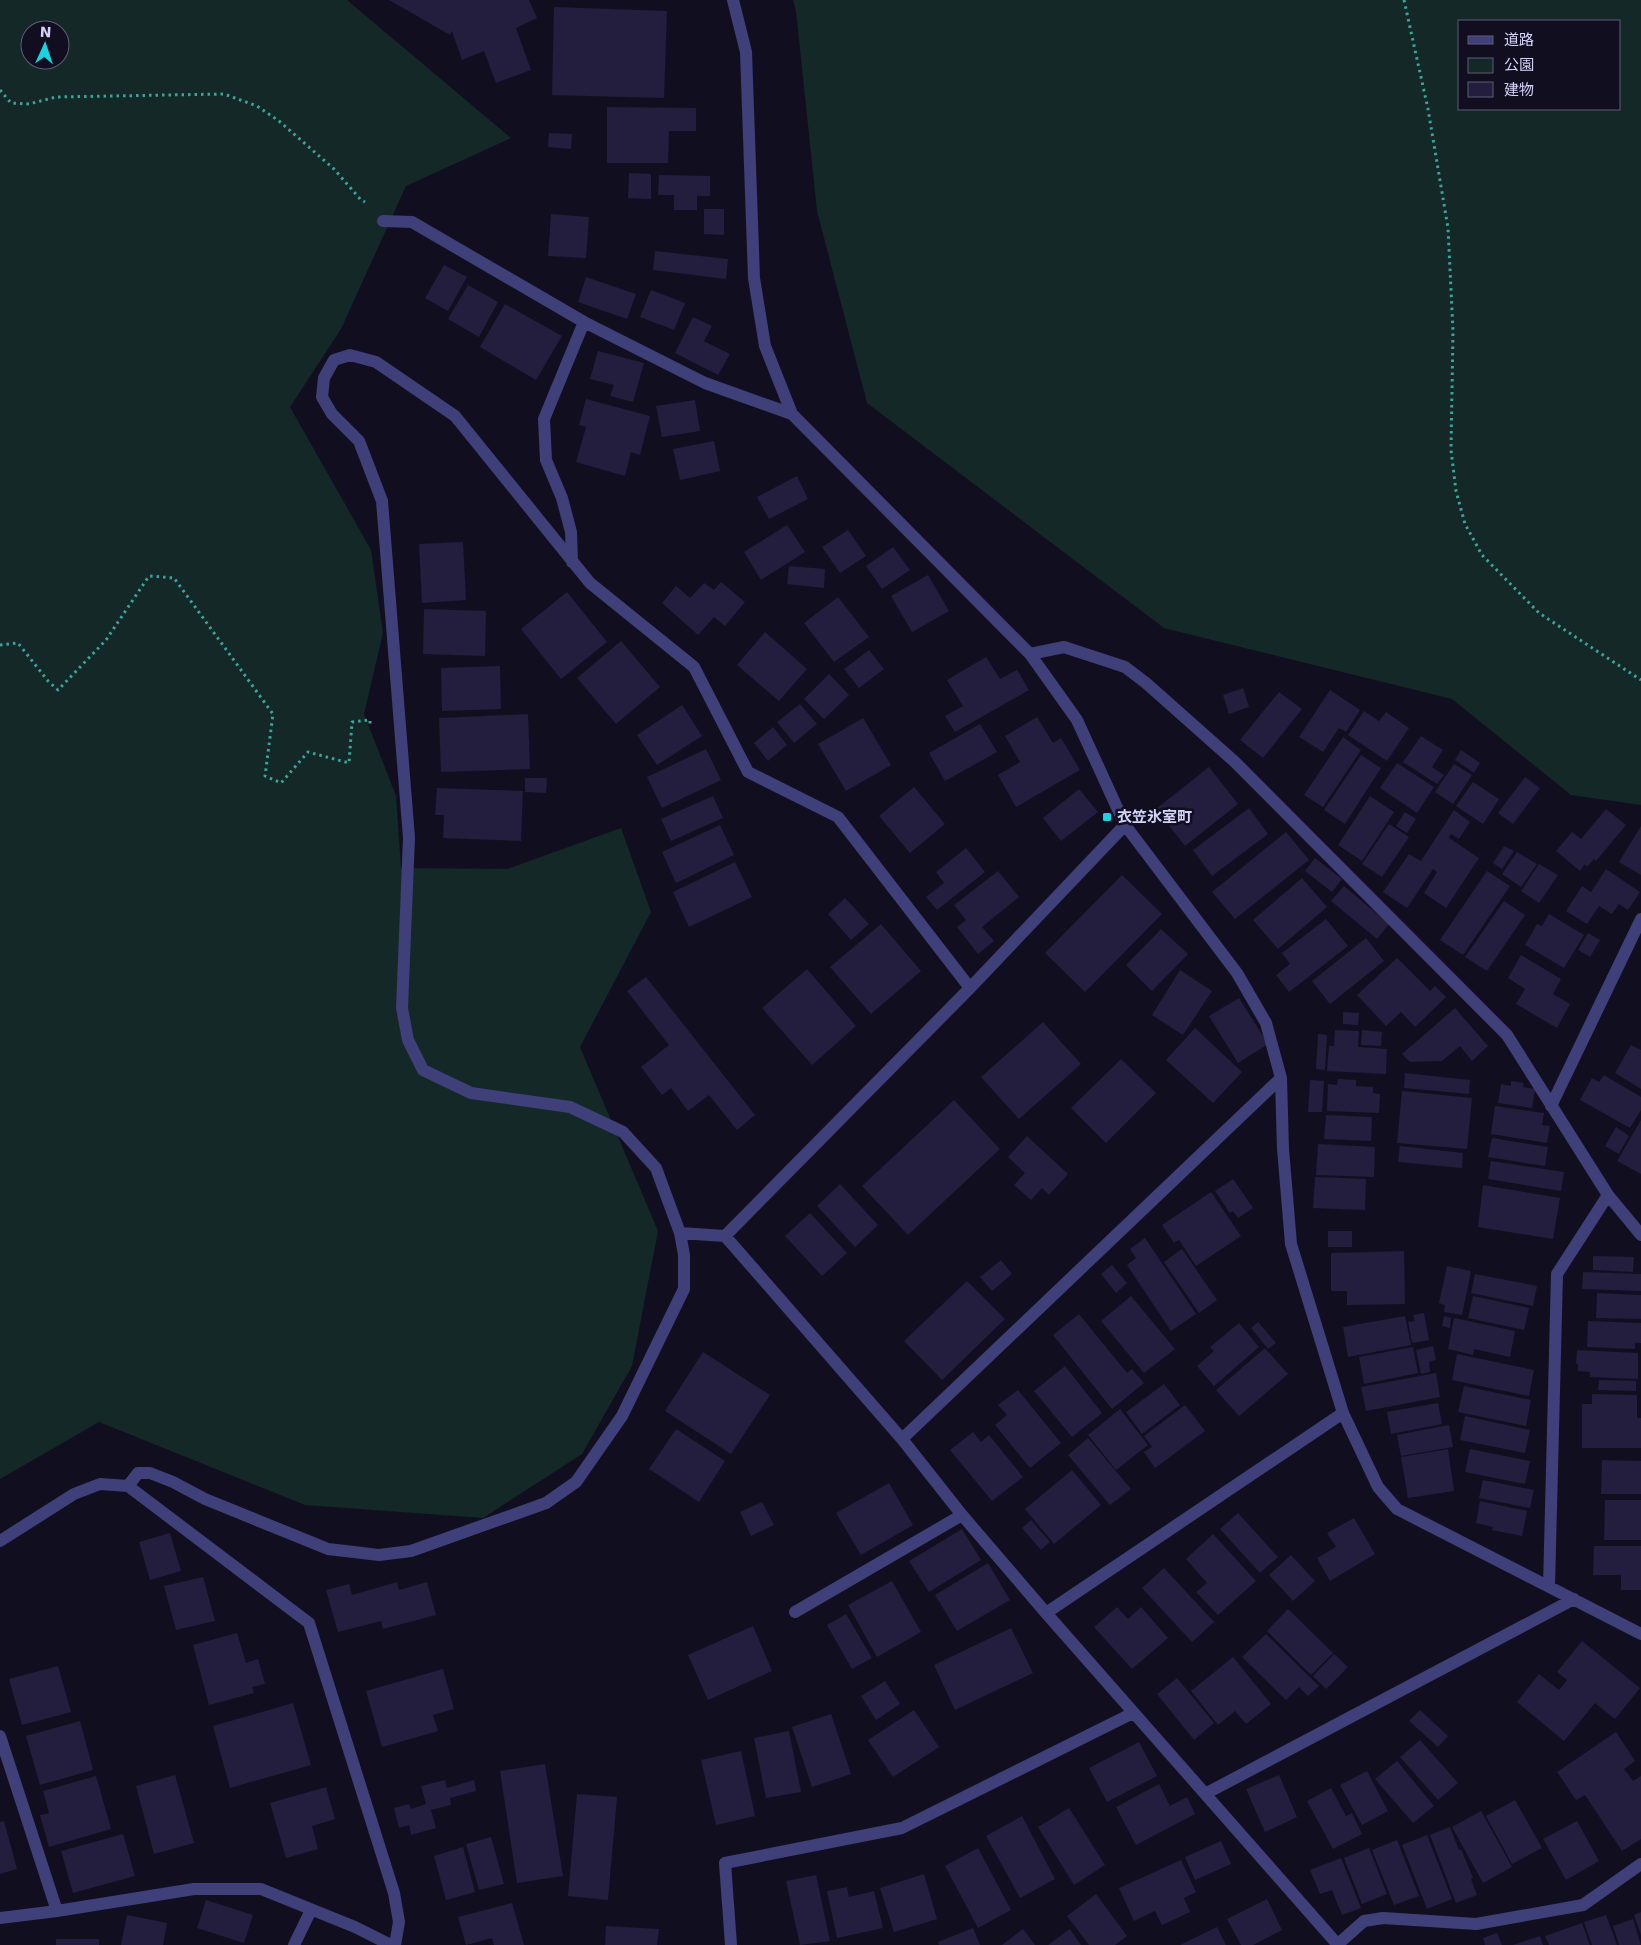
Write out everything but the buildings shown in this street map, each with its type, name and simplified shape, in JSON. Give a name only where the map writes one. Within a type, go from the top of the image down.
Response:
[{"type":"street","points":[[733,0],[746,52],[754,278],[765,346],[792,414],[1030,654],[1077,720],[1125,825],[1237,973],[1266,1024],[1280,1078],[1283,1149],[1291,1244],[1343,1413],[1378,1487],[1397,1509],[1641,1634]]},
{"type":"street","points":[[383,221],[412,222],[584,322],[705,383],[792,414]]},
{"type":"street","points":[[572,562],[571,532],[562,498],[546,460],[544,419],[584,322]]},
{"type":"street","points":[[128,1486],[138,1473],[150,1473],[204,1499],[328,1549],[379,1555],[411,1551],[546,1504],[576,1482],[622,1416],[684,1289],[684,1255],[680,1233],[656,1168],[623,1132],[570,1107],[471,1093],[423,1070],[408,1040],[402,1008],[409,838],[382,502],[359,441],[332,414],[322,397],[324,378],[334,360],[350,355],[376,362],[455,416],[590,583],[694,667],[748,772],[838,817],[970,988]]},
{"type":"street","points":[[1030,654],[1064,647],[1125,667],[1146,682],[1235,762],[1507,1036],[1608,1195],[1641,1235]]},
{"type":"street","points":[[725,1236],[970,988],[1125,825]]},
{"type":"street","points":[[1551,1106],[1641,919]]},
{"type":"street","points":[[902,1439],[1280,1078]]},
{"type":"street","points":[[1548,1586],[1557,1274],[1608,1195]]},
{"type":"street","points":[[680,1233],[725,1236],[902,1439],[962,1515],[1046,1613],[1338,1945],[1364,1921],[1383,1918],[1476,1924],[1583,1905],[1641,1864]]},
{"type":"street","points":[[1046,1613],[1343,1413]]},
{"type":"street","points":[[0,1541],[74,1494],[100,1484],[128,1486],[309,1623],[394,1893],[399,1922],[395,1945]]},
{"type":"street","points":[[795,1612],[962,1515]]},
{"type":"street","points":[[1205,1794],[1574,1599]]},
{"type":"street","points":[[731,1945],[725,1862],[902,1828],[1133,1713]]},
{"type":"street","points":[[0,1736],[57,1911]]},
{"type":"street","points":[[0,1918],[57,1911],[194,1889],[261,1889],[355,1927],[390,1945]]},
{"type":"street","points":[[294,1945],[312,1910]]},
{"type":"path","points":[[1404,0],[1428,109],[1448,228],[1454,331],[1451,450],[1456,491],[1465,524],[1482,554],[1538,613],[1641,680]]},
{"type":"path","points":[[0,90],[11,103],[29,104],[56,97],[224,94],[257,106],[280,121],[334,169],[361,200],[382,210],[383,221]]},
{"type":"path","points":[[0,645],[18,642],[48,682],[58,690],[106,640],[149,576],[174,578],[273,714],[265,776],[282,783],[308,752],[349,764],[352,722],[370,720],[371,728]]},
{"type":"green space","points":[[0,0],[347,0],[511,138],[406,186],[341,329],[290,407],[371,550],[383,633],[364,714],[396,796],[401,868],[507,869],[621,828],[651,912],[580,1047],[658,1231],[632,1366],[582,1454],[483,1518],[305,1505],[99,1422],[0,1479]]},
{"type":"green space","points":[[793,0],[1641,0],[1641,805],[1571,795],[1452,699],[1164,628],[867,403],[817,211],[796,11]]},
{"type":"place","name":"衣笠氷室町","points":[[1107,817]]}]
